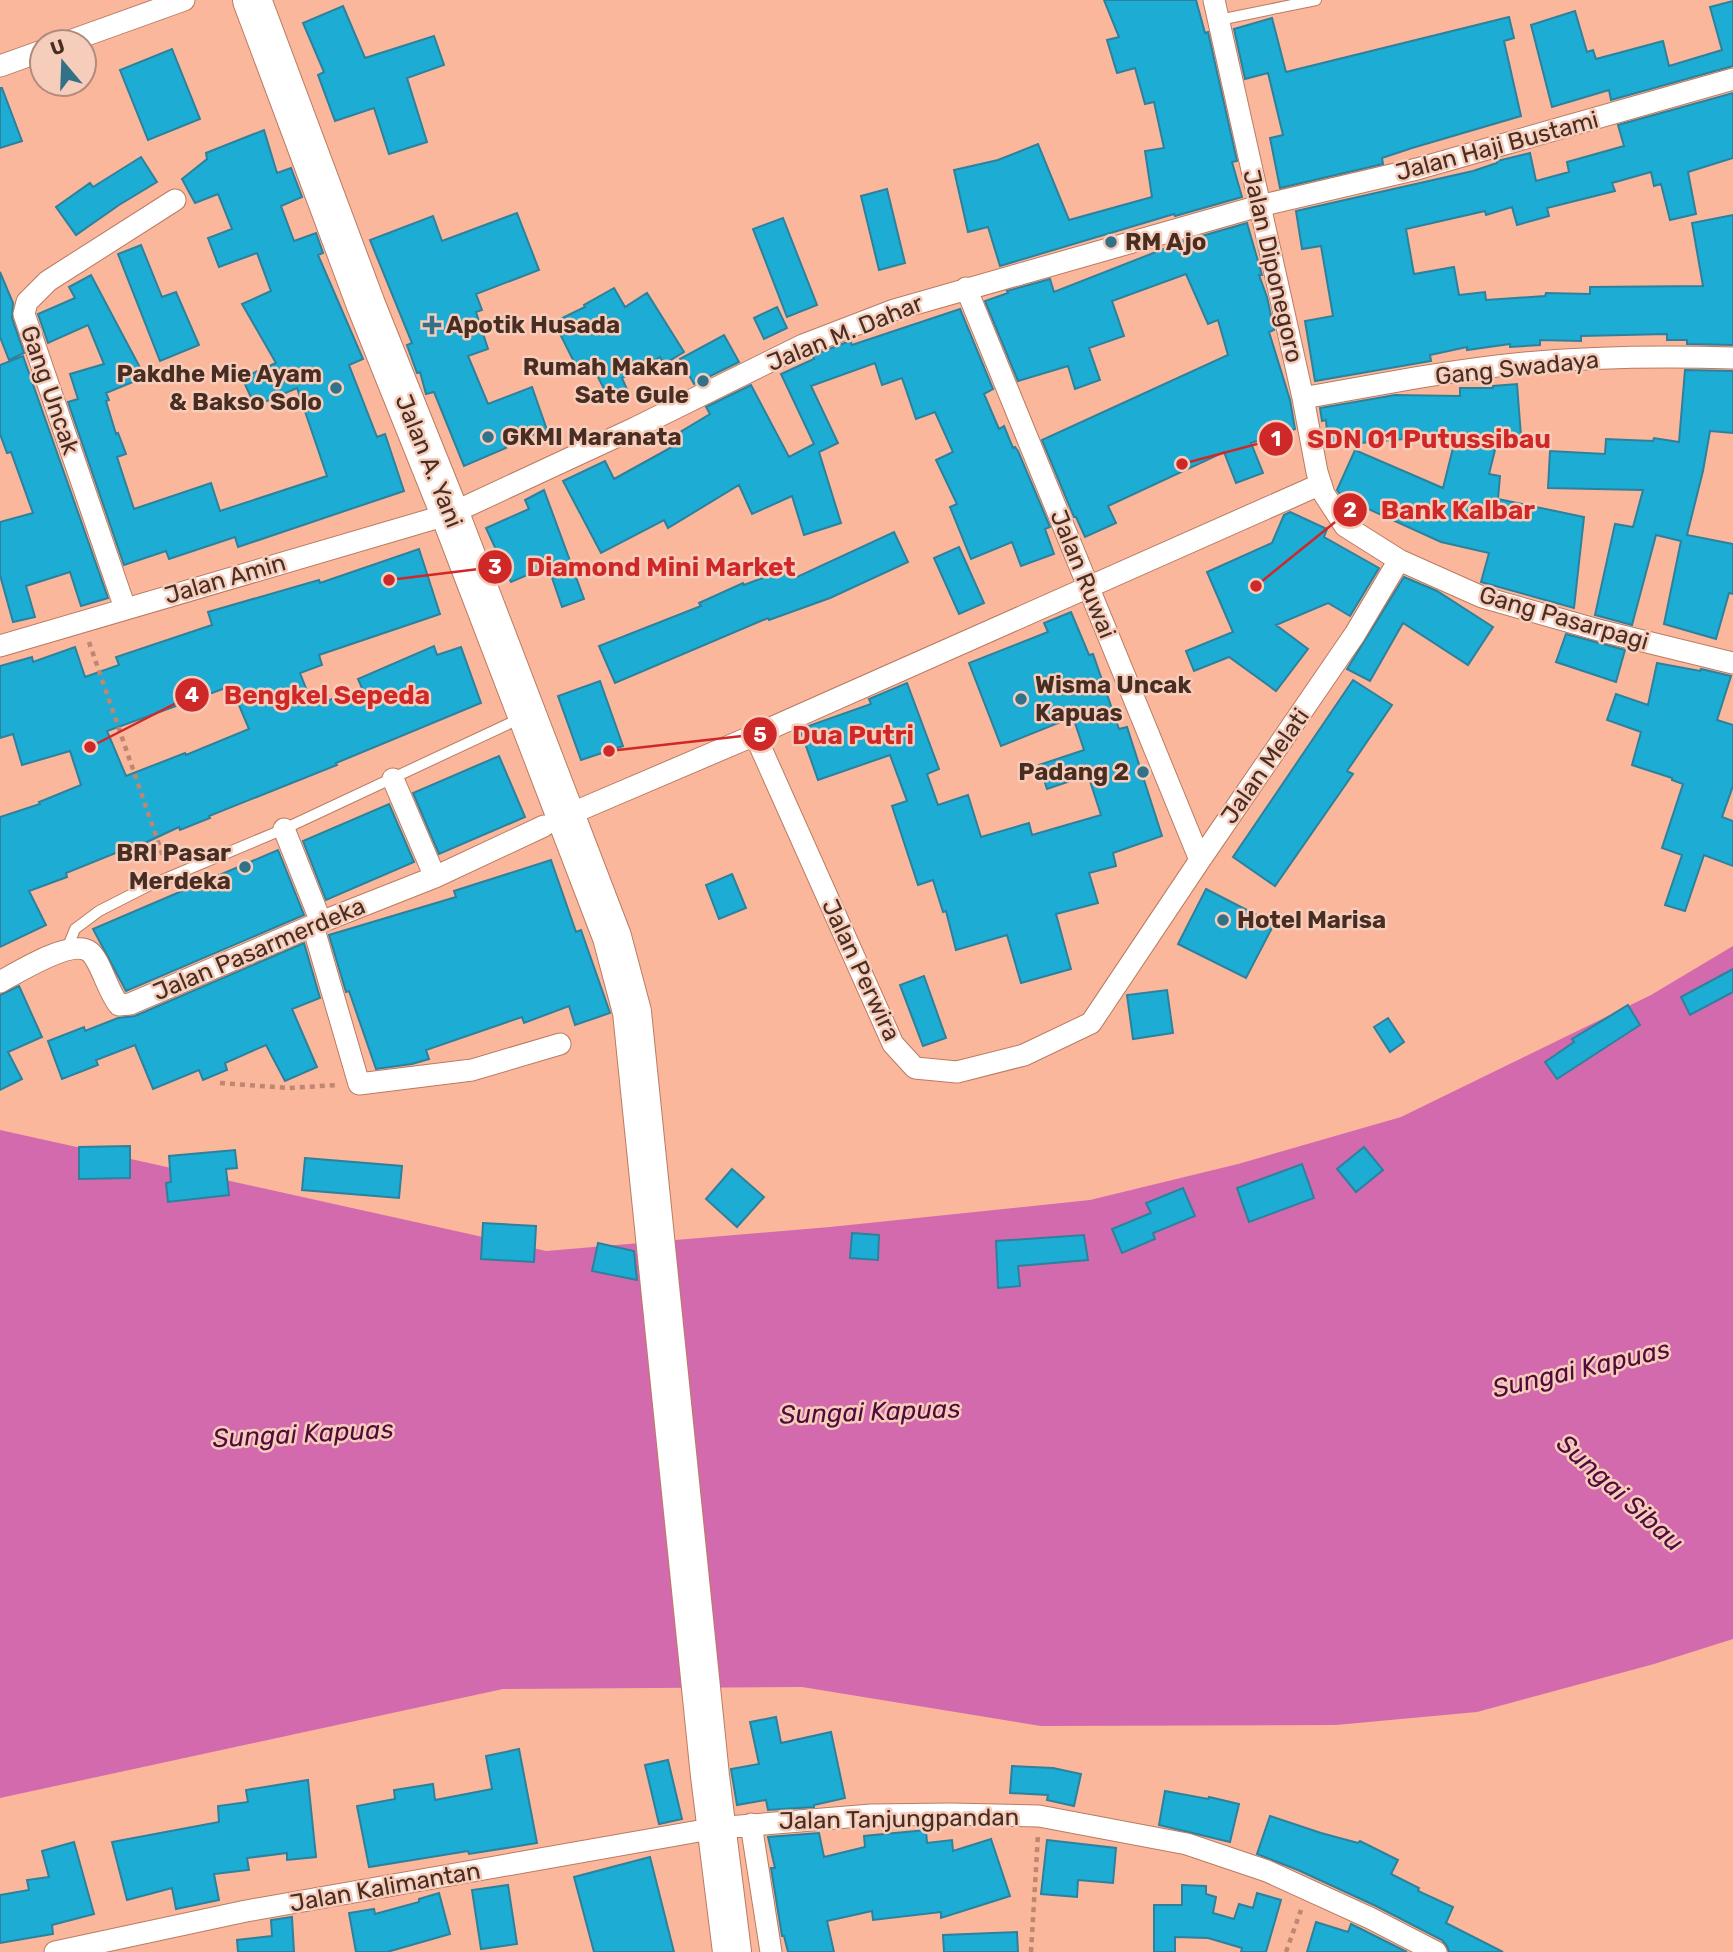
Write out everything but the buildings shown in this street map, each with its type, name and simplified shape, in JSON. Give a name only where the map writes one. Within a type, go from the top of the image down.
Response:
[{"type":"highway","name":"Jalan A. Yani","points":[[252,0],[366,305],[450,514],[612,937],[632,1012],[710,1776],[733,1826],[732,1952]]},
{"type":"street","points":[[98,31],[184,0]]},
{"type":"street","name":"Jalan Diponegoro","points":[[1216,10],[1321,484],[1330,505],[1345,526],[1399,560]]},
{"type":"street","points":[[0,66],[28,56]]},
{"type":"street","name":"Jalan Haji Bustami","points":[[1259,206],[1430,166],[1733,79]]},
{"type":"street","name":"Gang Uncak","points":[[125,608],[24,314],[27,302],[48,281],[175,200]]},
{"type":"street","name":"Jalan M. Dahar","points":[[450,514],[635,428],[803,345],[894,310],[1259,206]]},
{"type":"street","name":"Jalan Ruwai","points":[[966,288],[1200,860]]},
{"type":"street","name":"Gang Swadaya","points":[[1303,398],[1524,363],[1733,358]]},
{"type":"street","points":[[584,808],[1321,484]]},
{"type":"street","name":"Jalan Amin","points":[[0,646],[450,514]]},
{"type":"street","name":"Gang Pasarpagi","points":[[1399,560],[1482,597],[1602,631],[1733,663]]},
{"type":"street","name":"Jalan Melati","points":[[1091,1023],[1355,634],[1399,560]]},
{"type":"street","name":"Jalan Perwira","points":[[755,735],[883,1024],[893,1044],[915,1068],[957,1072],[1024,1055],[1091,1023]]},
{"type":"street","points":[[393,779],[435,877]]},
{"type":"street","name":"Jalan Pasarmerdeka","points":[[67,949],[80,947],[92,953],[118,1005],[130,1004],[435,877],[544,826]]},
{"type":"street","points":[[284,829],[317,924],[359,1084],[472,1070],[560,1044]]},
{"type":"street","points":[[0,982],[67,949]]},
{"type":"street","name":"Jalan Tanjungpandan","points":[[733,1826],[871,1815],[1039,1816],[1187,1844],[1267,1871],[1436,1952]]},
{"type":"street","points":[[733,1826],[771,1952]]},
{"type":"street","name":"Jalan Kalimantan","points":[[55,1952],[246,1911],[733,1826]]},
{"type":"lane","points":[[1216,10],[1315,0]]},
{"type":"lane","points":[[67,949],[75,929],[99,911],[170,876],[284,829],[527,716]]},
{"type":"path","points":[[82,621],[170,876]]},
{"type":"path","points":[[220,1083],[289,1088],[359,1084]]},
{"type":"path","points":[[1031,1952],[1039,1816]]},
{"type":"path","points":[[1286,1952],[1309,1889]]},
{"type":"water","points":[[1733,946],[1733,1639],[1654,1664],[1477,1712],[1336,1725],[1041,1726],[802,1687],[503,1689],[0,1798],[0,1130],[546,1251],[830,1227],[1090,1200],[1238,1164],[1401,1117],[1651,995]]},
{"type":"place","name":"RM Ajo","points":[[1111,242]]},
{"type":"place","name":"Apotik Husada","points":[[432,325]]},
{"type":"place","name":"Rumah Makan Sate Gule","points":[[703,381]]},
{"type":"place","name":"Pakdhe Mie Ayam & Bakso Solo","points":[[336,388]]},
{"type":"place","name":"GKMI Maranata","points":[[488,437]]},
{"type":"place","name":"SDN 01 Putussibau","points":[[1182,464]]},
{"type":"place","name":"Diamond Mini Market","points":[[389,580]]},
{"type":"place","name":"Bank Kalbar","points":[[1256,586]]},
{"type":"place","name":"Wisma Uncak Kapuas","points":[[1021,699]]},
{"type":"place","name":"Bengkel Sepeda","points":[[90,747]]},
{"type":"place","name":"Dua Putri","points":[[609,751]]},
{"type":"place","name":"Padang 2","points":[[1143,772]]},
{"type":"place","name":"BRI Pasar Merdeka","points":[[245,867]]},
{"type":"place","name":"Hotel Marisa","points":[[1223,920]]},
{"type":"water label","name":"Sungai Kapuas","points":[[1581,1369]]},
{"type":"water label","name":"Sungai Kapuas","points":[[870,1412]]},
{"type":"water label","name":"Sungai Kapuas","points":[[303,1434]]},
{"type":"water label","name":"Sungai Sibau","points":[[1620,1493]]}]
